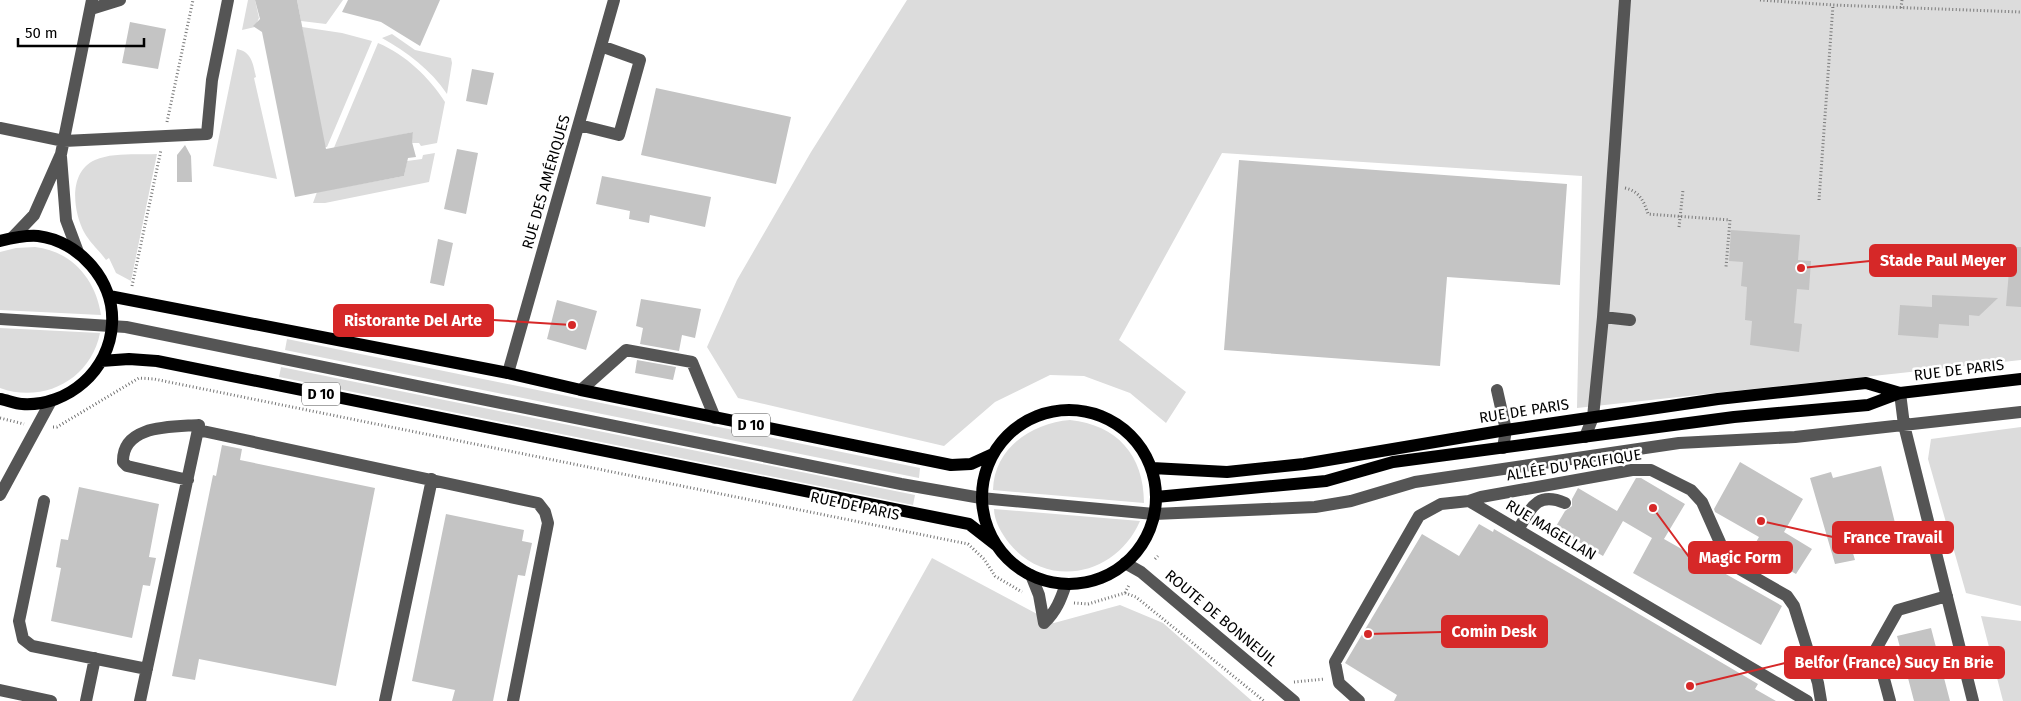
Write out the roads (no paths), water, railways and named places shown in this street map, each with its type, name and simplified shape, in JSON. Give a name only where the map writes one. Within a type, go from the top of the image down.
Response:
[{"type":"main road","points":[[0,241],[14,237],[37,236],[61,242],[78,252],[100,276],[109,296],[112,325],[108,345],[101,361],[87,380],[67,395],[51,401],[22,404],[0,399]]},
{"type":"main road","name":"D 10","points":[[109,296],[508,373],[581,390],[950,465],[970,464],[993,454]]},
{"type":"main road","name":"RUE DE PARIS","points":[[101,361],[130,359],[157,361],[968,524],[996,545]]},
{"type":"main road","name":"RUE DE PARIS","points":[[1156,497],[1326,481],[1393,462],[1734,417],[1868,405],[1900,393],[2021,379]]},
{"type":"main road","name":"RUE DE PARIS","points":[[1152,468],[1227,472],[1304,464],[1506,430],[1718,398],[1866,383],[1900,393]]},
{"type":"main road","points":[[1077,410],[1101,415],[1123,428],[1140,446],[1152,468],[1156,497],[1149,532],[1139,549],[1125,563],[1098,579],[1066,584],[1048,581],[1031,575],[1012,562],[996,545],[986,523],[981,498],[982,483],[993,454],[1008,434],[1028,419],[1052,411],[1077,410]]},
{"type":"street","points":[[14,237],[34,215],[61,154],[92,4],[120,0]]},
{"type":"street","points":[[0,128],[64,141],[208,134],[212,80],[228,0]]},
{"type":"street","name":"RUE DES AMÉRIQUES","points":[[508,373],[614,0]]},
{"type":"street","points":[[1585,437],[1593,417],[1603,317],[1625,0]]},
{"type":"street","points":[[578,126],[619,135],[640,60],[601,46]]},
{"type":"street","points":[[61,154],[66,220],[78,252]]},
{"type":"street","points":[[1603,317],[1630,320]]},
{"type":"street","points":[[0,319],[112,325],[901,484],[981,498],[1154,514],[1334,505],[1415,482],[1679,443],[1795,437],[2021,412]]},
{"type":"street","points":[[581,390],[626,350],[692,362],[716,418]]},
{"type":"street","points":[[1497,390],[1506,430],[1503,448]]},
{"type":"street","points":[[1900,393],[1904,425],[1973,701]]},
{"type":"street","points":[[0,495],[51,401]]},
{"type":"street","points":[[140,701],[188,480],[199,425],[149,429],[127,443],[123,453],[123,462],[127,466],[188,480]]},
{"type":"street","points":[[198,430],[538,503],[545,512],[548,524],[513,701]]},
{"type":"street","name":"ALLÉE DU PACIFIQUE","points":[[1469,501],[1481,496],[1632,470],[1651,470],[1691,490],[1702,502],[1726,556],[1738,568],[1787,596],[1794,606],[1818,683],[1820,701]]},
{"type":"street","points":[[385,701],[432,479]]},
{"type":"street","points":[[1518,530],[1532,506],[1543,499],[1552,497],[1565,503]]},
{"type":"street","points":[[44,501],[19,621],[23,638],[32,646],[147,669]]},
{"type":"street","points":[[1359,701],[1339,683],[1335,662],[1419,516],[1441,504],[1469,501]]},
{"type":"street","name":"RUE MAGELLAN","points":[[1469,501],[1807,701]]},
{"type":"street","name":"ROUTE DE BONNEUIL","points":[[1125,563],[1141,572],[1294,701]]},
{"type":"street","points":[[1031,575],[1040,600],[1044,623],[1060,603],[1066,584]]},
{"type":"street","points":[[1890,701],[1876,649],[1898,610],[1947,596]]},
{"type":"street","points":[[86,701],[95,658]]},
{"type":"street","points":[[0,690],[51,701]]},
{"type":"place","name":"Stade Paul Meyer","points":[[1801,268]]},
{"type":"place","name":"Ristorante Del Arte","points":[[572,325]]},
{"type":"place","name":"Magic Form","points":[[1653,508]]},
{"type":"place","name":"France Travail","points":[[1761,521]]},
{"type":"place","name":"Comin Desk","points":[[1368,634]]},
{"type":"place","name":"Belfor (France) Sucy En Brie","points":[[1690,686]]}]
